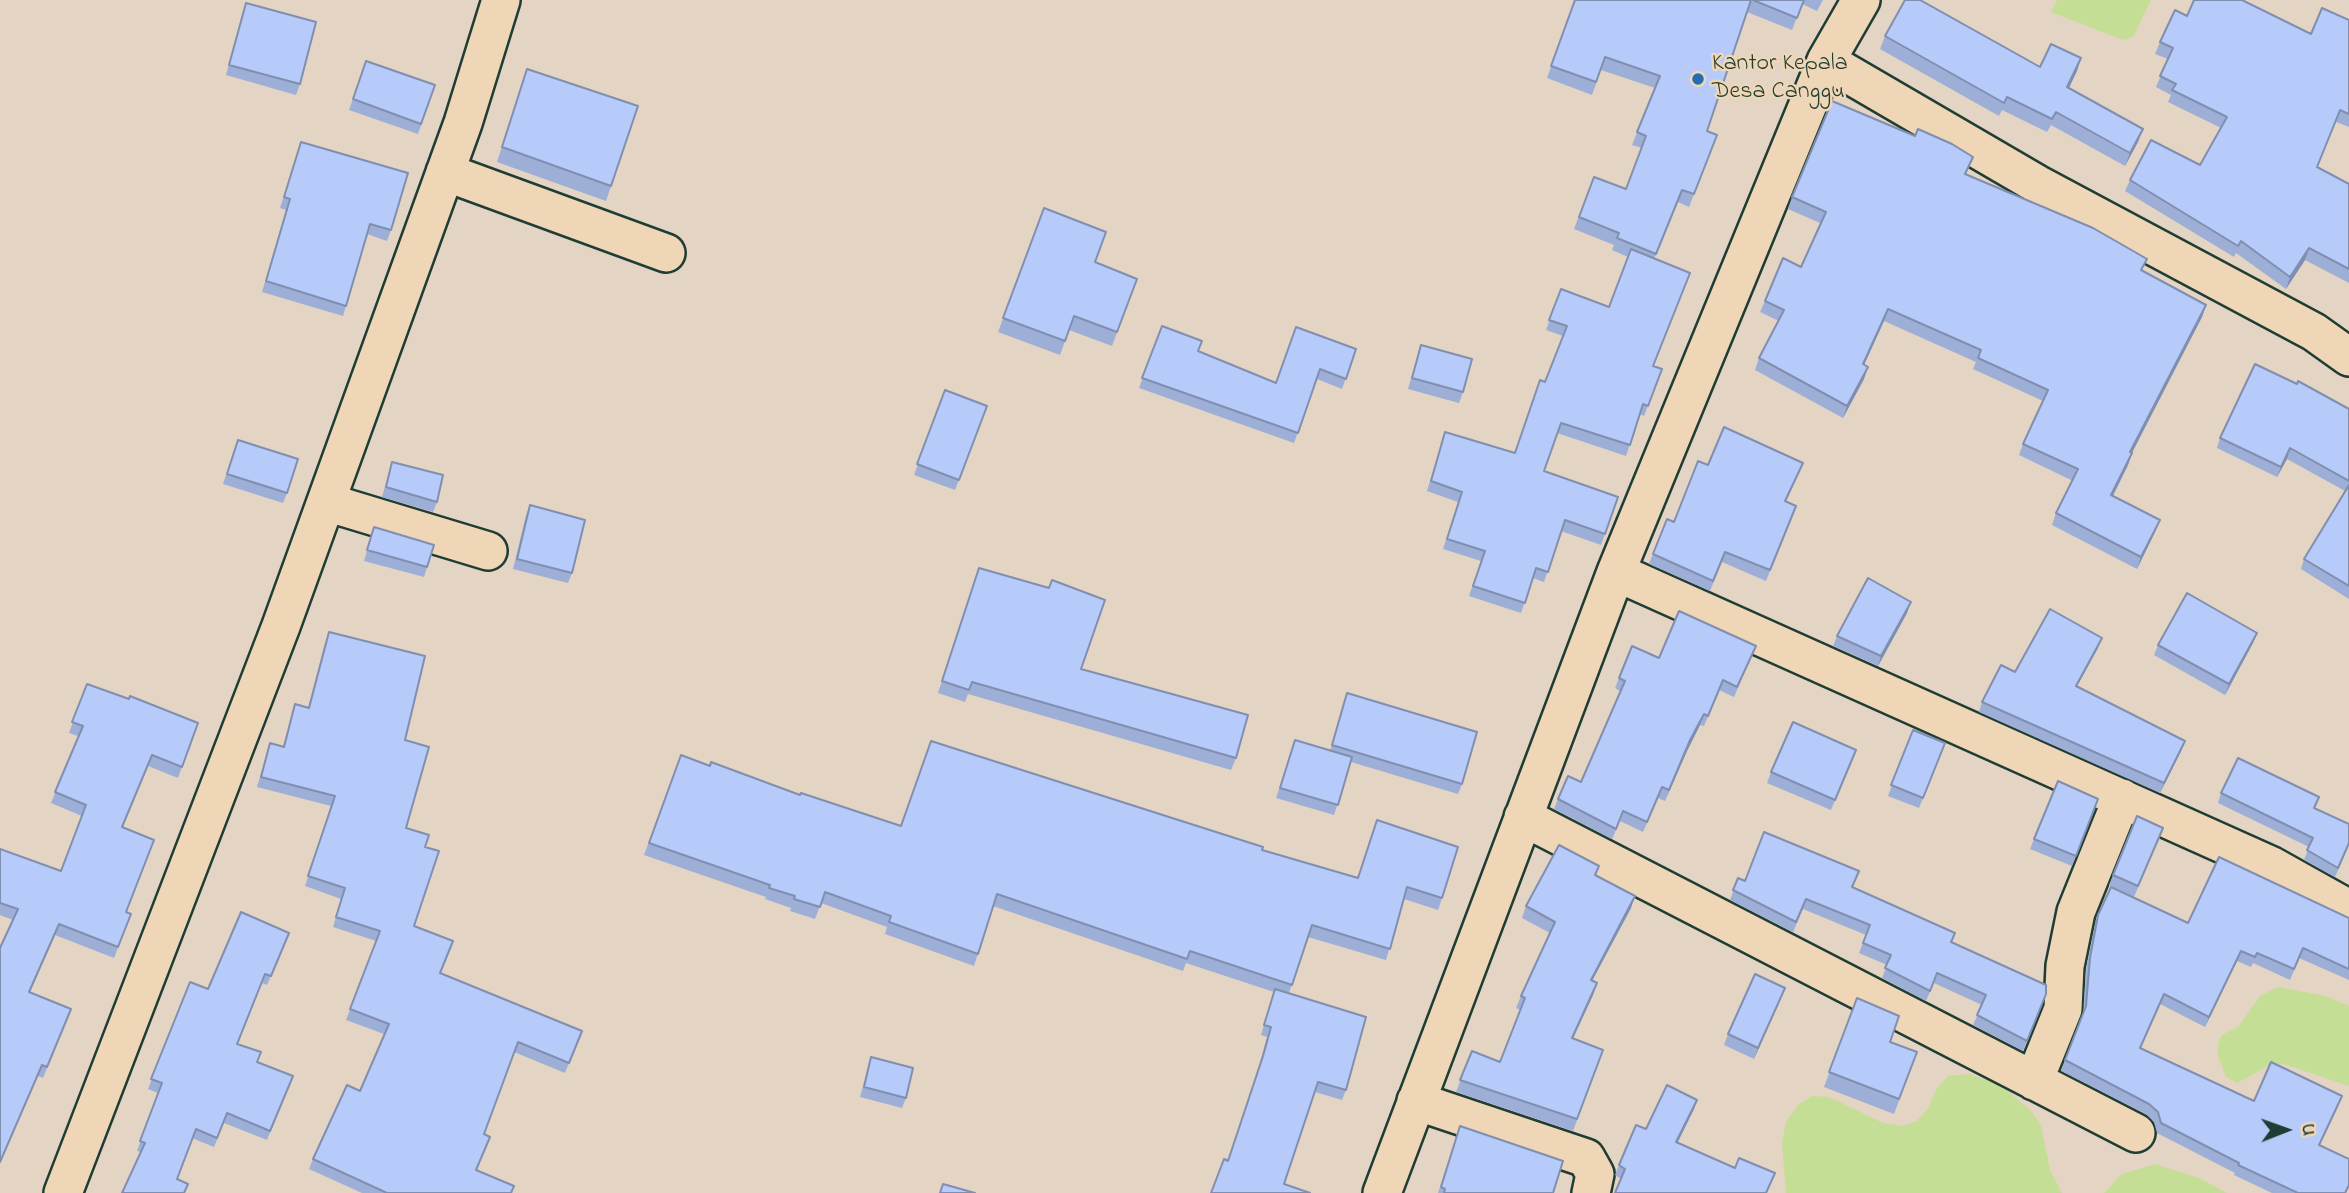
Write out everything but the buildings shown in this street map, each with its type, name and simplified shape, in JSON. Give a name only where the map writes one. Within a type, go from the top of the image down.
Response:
[{"type":"street","points":[[63,1193],[281,626],[445,172],[502,0]]},
{"type":"street","points":[[1382,1193],[1616,572],[1826,61],[1861,0]]},
{"type":"street","points":[[1826,61],[2037,184],[2314,332],[2349,357]]},
{"type":"street","points":[[445,172],[666,253]]},
{"type":"street","points":[[326,502],[488,551]]},
{"type":"street","points":[[1616,572],[2272,866],[2349,909]]},
{"type":"street","points":[[2034,1081],[2063,1009],[2065,966],[2076,912],[2122,798]]},
{"type":"street","points":[[1523,817],[2136,1133]]},
{"type":"street","points":[[1416,1101],[1586,1158],[1595,1174],[1591,1193]]},
{"type":"green space","points":[[2057,0],[2151,0],[2133,37],[2123,40],[2051,12]]},
{"type":"green space","points":[[2278,987],[2326,996],[2349,1006],[2349,1086],[2284,1064],[2270,1065],[2237,1083],[2226,1077],[2218,1056],[2218,1044],[2222,1035],[2239,1026],[2260,996]]},
{"type":"green space","points":[[1970,1074],[2002,1086],[2032,1112],[2041,1126],[2050,1170],[2062,1193],[1786,1193],[1782,1144],[1786,1122],[1799,1104],[1812,1096],[1829,1097],[1883,1123],[1903,1126],[1917,1121],[1928,1108],[1937,1088],[1948,1076]]},
{"type":"green space","points":[[2155,1164],[2199,1178],[2227,1193],[2104,1193],[2122,1174]]},
{"type":"place","name":"Kantor Kepala Desa Canggu","points":[[1698,79]]}]
